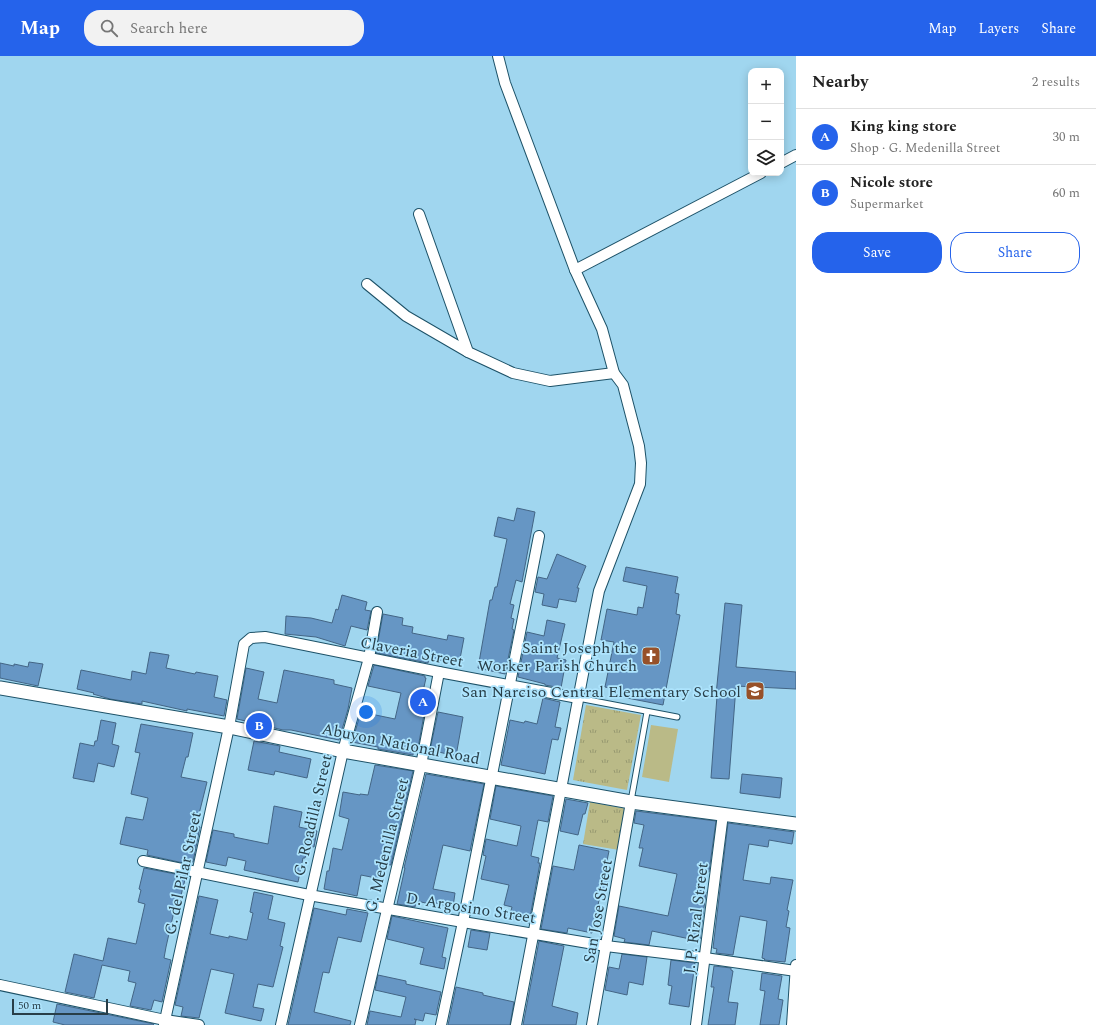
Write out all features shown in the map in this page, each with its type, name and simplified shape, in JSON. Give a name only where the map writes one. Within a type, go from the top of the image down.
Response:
[{"type":"street","points":[[498,56],[505,83],[575,270],[602,330],[614,373],[623,385],[639,446],[641,463],[640,484],[599,591],[516,1025]]},
{"type":"street","points":[[784,161],[796,155]]},
{"type":"street","points":[[575,270],[755,176]]},
{"type":"street","points":[[420,214],[468,352]]},
{"type":"street","points":[[367,284],[406,316],[468,352],[513,373],[550,381],[614,373]]},
{"type":"street","points":[[441,1025],[463,922],[538,536]]},
{"type":"street","name":"G. Roadilla Street","points":[[281,1025],[342,751],[369,658],[377,612]]},
{"type":"street","name":"Claveria Street","points":[[265,637],[578,698]]},
{"type":"street","name":"G. del Pilar Street","points":[[164,1022],[229,727],[244,644],[252,638],[265,637]]},
{"type":"street","name":"G. Medenilla Street","points":[[360,1025],[386,908],[421,765],[439,672]]},
{"type":"street","name":"Abuyon National Road","points":[[0,688],[229,727],[342,751],[560,790],[631,802],[796,824]]},
{"type":"street","name":"San Jose Street","points":[[592,1025],[631,802]]},
{"type":"street","name":"J. P. Rizal Street","points":[[696,1025],[723,814]]},
{"type":"street","name":"D. Argosino Street","points":[[143,861],[309,895],[463,922],[606,946],[796,971]]},
{"type":"street","points":[[792,1025],[796,965]]},
{"type":"street","points":[[0,985],[164,1022],[199,1025]]},
{"type":"lane","points":[[578,698],[676,717]]},
{"type":"lane","points":[[631,802],[646,712]]},
{"type":"green space","points":[[586,705],[641,715],[627,790],[573,780]]},
{"type":"green space","points":[[651,725],[678,729],[669,782],[642,777]]},
{"type":"green space","points":[[590,802],[627,809],[619,850],[583,844]]},
{"type":"building","points":[[517,508],[535,512],[522,582],[516,580],[510,604],[514,605],[511,618],[514,619],[512,629],[514,630],[505,674],[478,668],[490,600],[492,600],[495,587],[497,587],[507,539],[494,536],[498,517],[514,521]]},
{"type":"building","points":[[557,554],[586,566],[577,588],[579,588],[576,602],[559,599],[557,608],[542,605],[544,594],[535,592],[538,577],[547,579]]},
{"type":"building","points":[[626,567],[678,577],[675,593],[679,594],[676,614],[680,615],[663,705],[622,697],[623,691],[605,687],[614,642],[601,640],[607,609],[637,615],[638,607],[643,608],[647,586],[623,581]]},
{"type":"building","points":[[342,595],[367,602],[365,610],[371,611],[367,630],[351,626],[345,646],[316,637],[285,634],[286,616],[311,618],[332,623],[336,609],[338,610]]},
{"type":"building","points":[[725,603],[742,605],[736,667],[796,672],[796,689],[736,686],[729,779],[711,778],[716,695]]},
{"type":"building","points":[[383,614],[403,618],[402,625],[413,627],[412,633],[447,640],[448,635],[464,638],[459,664],[429,658],[428,663],[376,653]]},
{"type":"building","points":[[547,620],[565,624],[557,658],[566,660],[561,688],[518,677],[527,632],[544,636]]},
{"type":"building","points":[[150,652],[169,655],[166,668],[195,674],[196,672],[218,676],[214,697],[227,700],[224,716],[187,709],[187,711],[142,701],[142,704],[110,699],[77,689],[81,670],[131,680],[132,671],[146,674]]},
{"type":"building","points":[[29,662],[43,664],[38,686],[0,678],[0,663],[28,667]]},
{"type":"building","points":[[374,665],[425,676],[426,678],[420,705],[424,706],[425,709],[418,748],[414,747],[413,755],[378,749],[378,747],[352,742],[361,712],[395,719],[401,693],[368,686]]},
{"type":"building","points":[[246,668],[264,672],[258,699],[277,703],[284,670],[334,680],[334,684],[352,688],[348,709],[339,740],[291,730],[283,730],[237,719]]},
{"type":"building","points":[[543,698],[560,702],[555,727],[561,728],[558,740],[552,739],[545,774],[501,765],[510,720],[524,723],[525,721],[537,724]]},
{"type":"building","points":[[438,712],[463,717],[456,756],[430,750]]},
{"type":"building","points":[[101,720],[116,723],[112,744],[119,746],[114,767],[98,763],[94,782],[73,778],[80,743],[94,746],[95,741],[97,741]]},
{"type":"building","points":[[141,724],[193,733],[188,757],[186,757],[181,777],[207,782],[196,826],[200,827],[193,862],[189,861],[188,864],[147,855],[148,850],[120,844],[126,817],[143,820],[148,798],[131,794],[140,753],[135,752]]},
{"type":"building","points":[[254,741],[280,746],[279,752],[311,759],[307,778],[275,771],[274,775],[248,770]]},
{"type":"building","points":[[375,765],[413,771],[391,865],[385,864],[381,879],[361,875],[357,896],[324,889],[333,848],[342,850],[349,819],[339,816],[343,792],[368,795]]},
{"type":"building","points":[[426,774],[484,784],[470,851],[443,845],[433,889],[455,893],[453,907],[431,902],[431,904],[416,901],[415,907],[397,904]]},
{"type":"building","points":[[742,774],[782,778],[780,798],[740,793]]},
{"type":"building","points":[[496,786],[553,796],[548,822],[538,820],[531,856],[539,858],[538,863],[540,863],[529,923],[509,918],[512,907],[504,905],[509,885],[481,879],[486,856],[483,855],[486,839],[517,846],[521,826],[490,819]]},
{"type":"building","points":[[566,799],[588,803],[585,814],[583,814],[578,835],[560,831]]},
{"type":"building","points":[[274,806],[302,812],[299,827],[317,831],[314,847],[308,846],[305,858],[303,858],[298,882],[244,870],[246,861],[228,857],[226,866],[206,862],[213,830],[234,834],[234,837],[268,844]]},
{"type":"building","points":[[636,811],[716,821],[709,872],[701,870],[697,890],[706,892],[700,939],[690,937],[690,939],[652,931],[649,945],[624,942],[625,939],[614,936],[619,906],[668,916],[677,874],[639,866],[643,848],[639,848],[644,825],[634,823]]},
{"type":"building","points":[[728,823],[794,832],[792,844],[769,840],[768,847],[749,844],[743,880],[770,884],[771,877],[793,880],[787,910],[789,911],[786,927],[790,928],[785,962],[764,960],[765,959],[762,958],[767,921],[740,916],[733,955],[716,953],[717,949],[713,948]]},
{"type":"building","points":[[579,845],[609,851],[603,880],[608,881],[606,892],[601,891],[592,933],[568,928],[567,933],[541,929],[553,866],[574,870]]},
{"type":"building","points":[[144,868],[186,876],[180,899],[177,898],[166,947],[164,958],[171,960],[162,1002],[154,1000],[151,1010],[130,1006],[136,983],[128,981],[130,971],[102,965],[94,998],[65,992],[74,954],[103,961],[108,938],[136,944],[145,904],[138,902],[141,890],[139,889]]},
{"type":"building","points":[[254,892],[273,896],[268,919],[285,923],[280,946],[283,947],[273,987],[258,984],[253,1007],[264,1009],[261,1021],[225,1013],[234,974],[211,969],[199,1018],[181,1016],[183,1007],[175,1005],[199,896],[218,900],[210,934],[247,940],[253,913],[250,912]]},
{"type":"building","points":[[314,908],[346,915],[347,909],[368,913],[361,942],[338,937],[329,973],[323,972],[314,1012],[351,1021],[350,1025],[288,1025]]},
{"type":"building","points":[[392,916],[448,928],[442,957],[446,958],[444,969],[420,964],[424,948],[387,939]]},
{"type":"building","points":[[471,930],[490,933],[487,950],[468,947]]},
{"type":"building","points":[[539,941],[564,946],[552,1006],[578,1013],[576,1025],[523,1025]]},
{"type":"building","points":[[622,954],[647,957],[643,985],[629,982],[627,995],[605,990],[609,967],[619,969]]},
{"type":"building","points":[[671,960],[695,963],[689,1007],[669,1004],[672,986],[668,985]]},
{"type":"building","points":[[714,966],[731,968],[733,971],[728,1002],[738,1003],[735,1025],[708,1025],[714,987],[711,987]]},
{"type":"building","points":[[762,973],[782,976],[778,999],[783,1000],[779,1025],[760,1025],[765,991],[760,990]]},
{"type":"building","points":[[378,975],[406,981],[406,984],[441,992],[436,1015],[425,1013],[423,1021],[414,1019],[416,1020],[415,1025],[367,1025],[370,1011],[401,1017],[406,997],[375,990]]},
{"type":"building","points":[[456,987],[514,1002],[510,1025],[448,1025]]},
{"type":"building","points":[[57,1004],[154,1024],[65,1025],[53,1022]]},
{"type":"place","name":"Saint Joseph the Worker Parish Church","points":[[651,656]]},
{"type":"place","name":"San Narciso Central Elementary School","points":[[755,691]]},
{"type":"place","name":"King king store","points":[[423,702]]},
{"type":"place","name":"Nicole store","points":[[259,726]]}]
